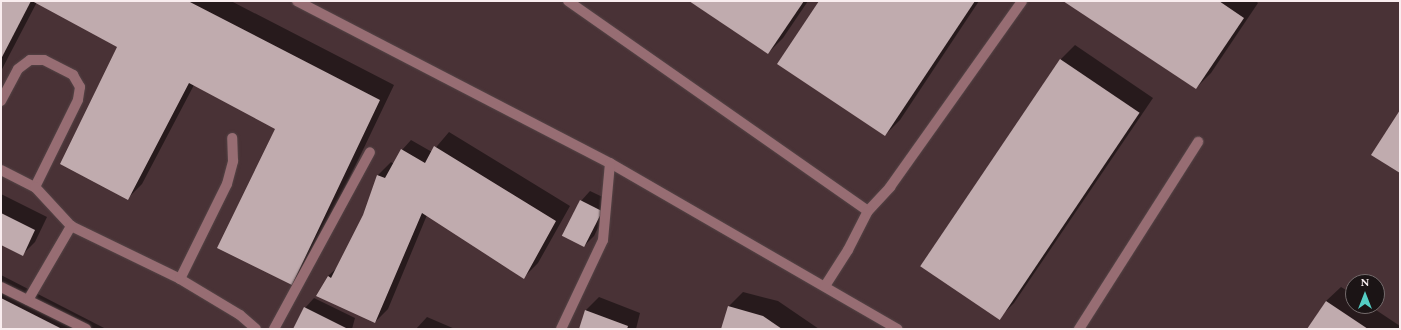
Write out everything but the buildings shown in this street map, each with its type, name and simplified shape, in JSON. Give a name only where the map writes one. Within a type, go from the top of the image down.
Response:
[{"type":"lane","points":[[297,1],[610,163],[897,329]]},
{"type":"lane","points":[[825,286],[868,211],[890,187],[1022,1]]},
{"type":"lane","points":[[573,2],[868,211]]},
{"type":"lane","points":[[1,101],[18,69],[30,60],[44,60],[73,75],[80,87],[78,100],[35,187]]},
{"type":"lane","points":[[180,279],[227,184],[233,161],[232,138]]},
{"type":"lane","points":[[1079,329],[1198,142]]},
{"type":"lane","points":[[274,329],[370,152]]},
{"type":"lane","points":[[561,329],[603,240],[610,163]]},
{"type":"lane","points":[[1,170],[35,187],[71,226],[180,279],[240,314],[256,329]]},
{"type":"lane","points":[[28,300],[71,226]]},
{"type":"lane","points":[[1,287],[86,329]]},
{"type":"shaded area","points":[[1,1],[1400,1],[1400,329],[1,329]]}]
